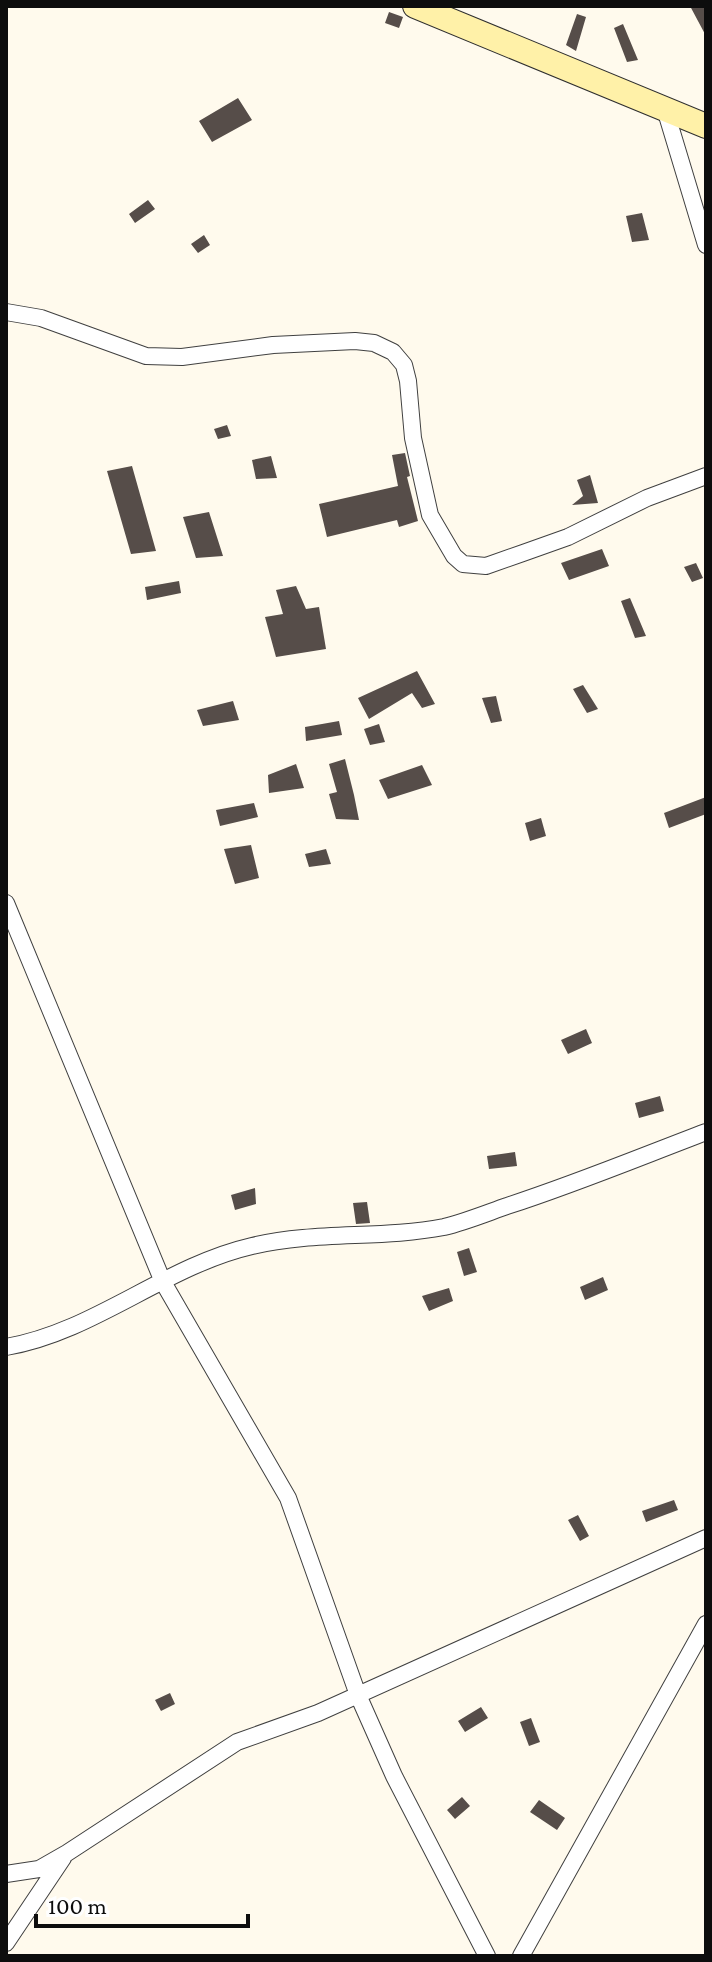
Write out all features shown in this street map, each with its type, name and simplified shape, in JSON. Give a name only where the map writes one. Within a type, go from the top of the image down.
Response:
[{"type":"street","points":[[415,6],[706,126]]},
{"type":"street","points":[[665,109],[706,245]]},
{"type":"street","points":[[6,312],[41,318],[146,356],[182,357],[273,345],[355,341],[374,343],[393,352],[404,365],[408,381],[413,438],[430,515],[454,556],[463,564],[486,566],[568,537],[647,498],[706,476]]},
{"type":"street","points":[[6,903],[163,1282],[288,1498],[358,1695],[394,1776],[487,1956]]},
{"type":"street","points":[[6,1347],[76,1324],[163,1282],[251,1246],[335,1234],[444,1227],[530,1199],[706,1132]]},
{"type":"street","points":[[6,1874],[39,1869],[67,1853],[237,1742],[318,1713],[706,1538]]},
{"type":"street","points":[[521,1956],[706,1624]]},
{"type":"street","points":[[6,1943],[67,1853]]},
{"type":"building","points":[[690,6],[703,6],[706,36]]},
{"type":"building","points":[[389,12],[403,17],[399,28],[385,23]]},
{"type":"building","points":[[577,14],[586,17],[576,51],[566,45]]},
{"type":"building","points":[[623,24],[638,60],[627,62],[614,28]]},
{"type":"building","points":[[238,98],[252,120],[212,142],[199,121]]},
{"type":"building","points":[[148,200],[155,209],[135,223],[129,214]]},
{"type":"building","points":[[642,213],[649,240],[632,242],[626,216]]},
{"type":"building","points":[[204,235],[210,245],[198,253],[191,244]]},
{"type":"building","points":[[227,425],[231,436],[218,439],[214,429]]},
{"type":"building","points":[[405,453],[410,476],[407,477],[418,521],[399,527],[397,520],[327,537],[319,504],[398,486],[392,455]]},
{"type":"building","points":[[271,456],[277,478],[256,479],[252,460]]},
{"type":"building","points":[[132,466],[156,551],[131,554],[107,471]]},
{"type":"building","points":[[590,475],[598,503],[572,505],[583,496],[577,480]]},
{"type":"building","points":[[209,512],[223,556],[196,558],[183,517]]},
{"type":"building","points":[[602,549],[609,566],[569,580],[561,563]]},
{"type":"building","points":[[696,563],[703,578],[692,582],[684,567]]},
{"type":"building","points":[[179,581],[181,593],[147,600],[145,587]]},
{"type":"building","points":[[296,586],[306,609],[319,607],[326,649],[276,657],[265,617],[283,614],[276,590]]},
{"type":"building","points":[[630,598],[646,636],[635,638],[621,601]]},
{"type":"building","points":[[417,671],[435,704],[422,708],[412,693],[369,719],[358,698]]},
{"type":"building","points":[[583,685],[598,709],[587,713],[573,689]]},
{"type":"building","points":[[496,696],[502,721],[491,723],[482,698]]},
{"type":"building","points":[[233,701],[239,720],[203,726],[197,710]]},
{"type":"building","points":[[339,721],[342,735],[306,741],[305,727]]},
{"type":"building","points":[[379,724],[385,742],[370,745],[364,729]]},
{"type":"building","points":[[345,759],[359,820],[336,819],[329,794],[337,792],[329,764]]},
{"type":"building","points":[[296,764],[304,788],[269,793],[268,775]]},
{"type":"building","points":[[422,765],[432,785],[388,799],[379,780]]},
{"type":"building","points":[[706,797],[706,814],[669,828],[664,813]]},
{"type":"building","points":[[254,803],[258,817],[220,826],[216,810]]},
{"type":"building","points":[[541,818],[546,836],[530,841],[525,823]]},
{"type":"building","points":[[251,845],[259,878],[235,884],[224,849]]},
{"type":"building","points":[[326,849],[331,864],[309,867],[305,854]]},
{"type":"building","points":[[586,1029],[592,1043],[568,1054],[561,1040]]},
{"type":"building","points":[[660,1096],[664,1111],[639,1118],[635,1103]]},
{"type":"building","points":[[515,1152],[517,1166],[489,1169],[487,1156]]},
{"type":"building","points":[[255,1188],[256,1204],[235,1210],[231,1195]]},
{"type":"building","points":[[367,1202],[370,1223],[356,1224],[353,1203]]},
{"type":"building","points":[[469,1248],[477,1272],[464,1276],[457,1252]]},
{"type":"building","points":[[603,1277],[608,1290],[585,1300],[580,1287]]},
{"type":"building","points":[[449,1288],[453,1301],[429,1311],[422,1296]]},
{"type":"building","points":[[674,1500],[678,1510],[646,1522],[642,1511]]},
{"type":"building","points":[[578,1515],[589,1536],[580,1541],[568,1520]]},
{"type":"building","points":[[170,1693],[175,1704],[161,1711],[155,1700]]},
{"type":"building","points":[[481,1707],[488,1718],[465,1732],[458,1721]]},
{"type":"building","points":[[531,1718],[540,1742],[529,1746],[520,1722]]},
{"type":"building","points":[[462,1797],[470,1806],[455,1819],[447,1810]]},
{"type":"building","points":[[539,1800],[565,1818],[557,1830],[530,1812]]}]
